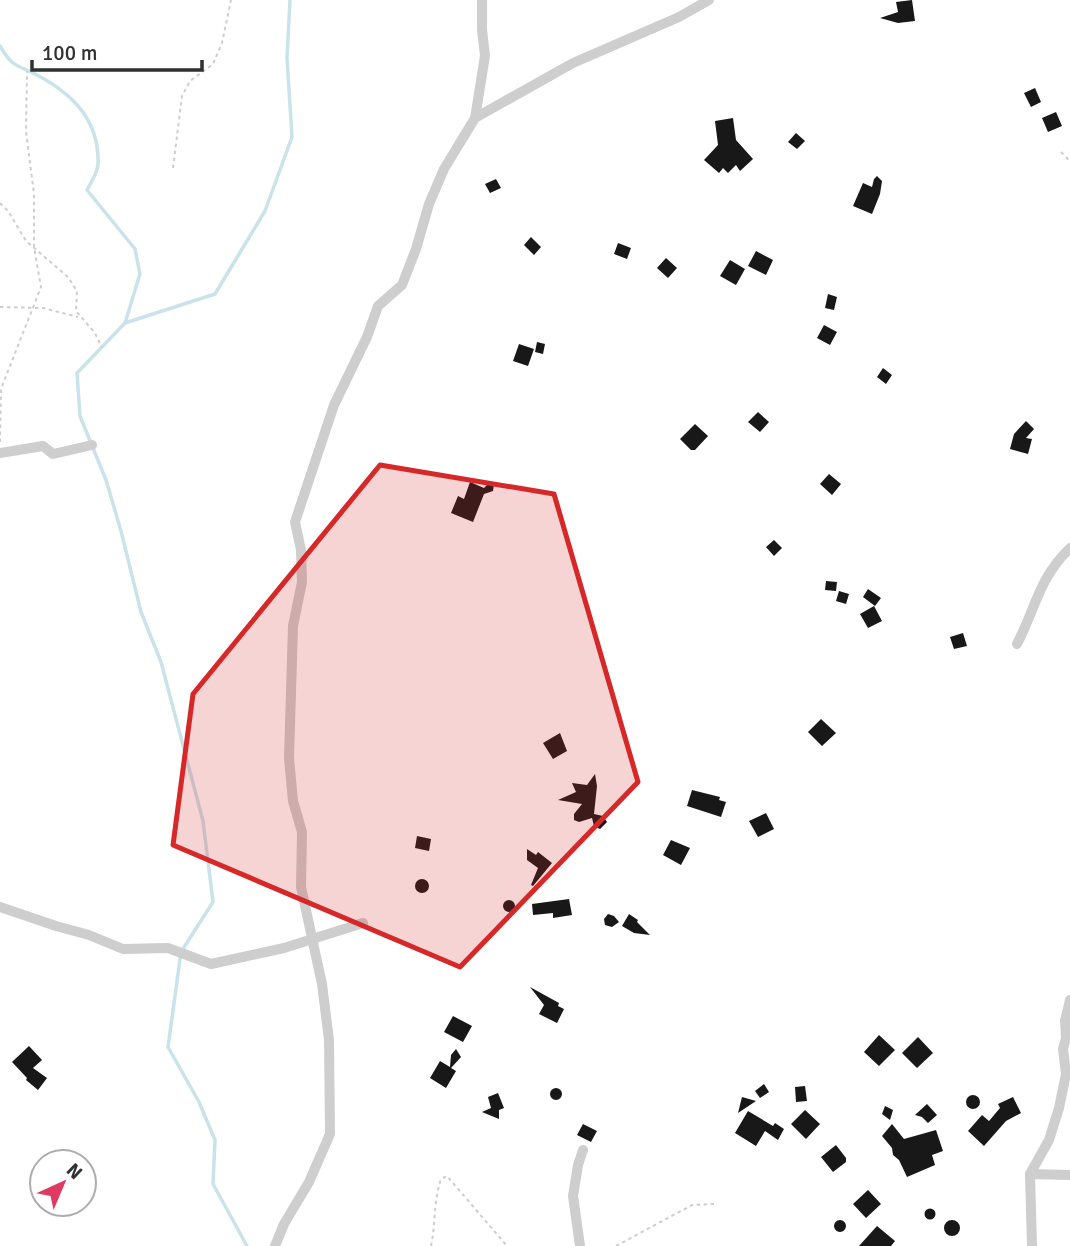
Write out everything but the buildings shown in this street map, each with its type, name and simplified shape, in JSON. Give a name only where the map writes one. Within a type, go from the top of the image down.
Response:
[{"type":"street","points":[[275,1246],[330,1135],[329,1040],[322,984],[301,887],[302,832],[293,801],[289,758],[293,626],[302,582],[301,550],[295,522],[334,405],[368,337],[378,306],[402,285],[444,169],[475,118],[485,56],[482,0]]},
{"type":"street","points":[[475,118],[573,63],[679,18],[709,0]]},
{"type":"street","points":[[0,453],[43,446],[53,454],[92,445]]},
{"type":"street","points":[[1017,644],[1039,590],[1051,570],[1070,548]]},
{"type":"street","points":[[0,907],[89,935],[123,949],[168,948],[212,964],[249,957],[363,923]]},
{"type":"street","points":[[1032,1246],[1030,1174],[1049,1140],[1059,1108],[1066,1074],[1063,1049],[1070,1000]]},
{"type":"street","points":[[580,1246],[573,1196],[583,1150]]},
{"type":"street","points":[[1030,1174],[1070,1175]]},
{"type":"path","points":[[173,168],[182,96],[190,82],[214,64],[222,43],[231,0]]},
{"type":"path","points":[[1,446],[1,388],[41,287],[34,247],[33,186],[26,131],[27,71]]},
{"type":"path","points":[[1061,152],[1070,161]]},
{"type":"path","points":[[0,203],[26,241],[68,277],[77,291],[76,311],[95,332],[102,348]]},
{"type":"path","points":[[0,307],[43,308],[80,317]]},
{"type":"path","points":[[431,1246],[435,1196],[441,1179],[447,1176],[507,1246]]},
{"type":"path","points":[[616,1246],[692,1205],[714,1204]]},
{"type":"highlighted area","points":[[380,465],[554,494],[638,782],[460,967],[173,845],[193,694]]},
{"type":"waterway","points":[[247,1246],[213,1184],[215,1140],[199,1102],[168,1047],[181,952],[213,902],[203,821],[161,662],[141,612],[106,480],[80,416],[77,373],[125,323],[215,294],[265,211],[292,137],[287,58],[290,0]]},
{"type":"waterway","points":[[0,46],[15,65],[37,75],[73,100],[89,122],[97,149],[98,165],[87,190],[135,249],[140,274],[125,323]]}]
